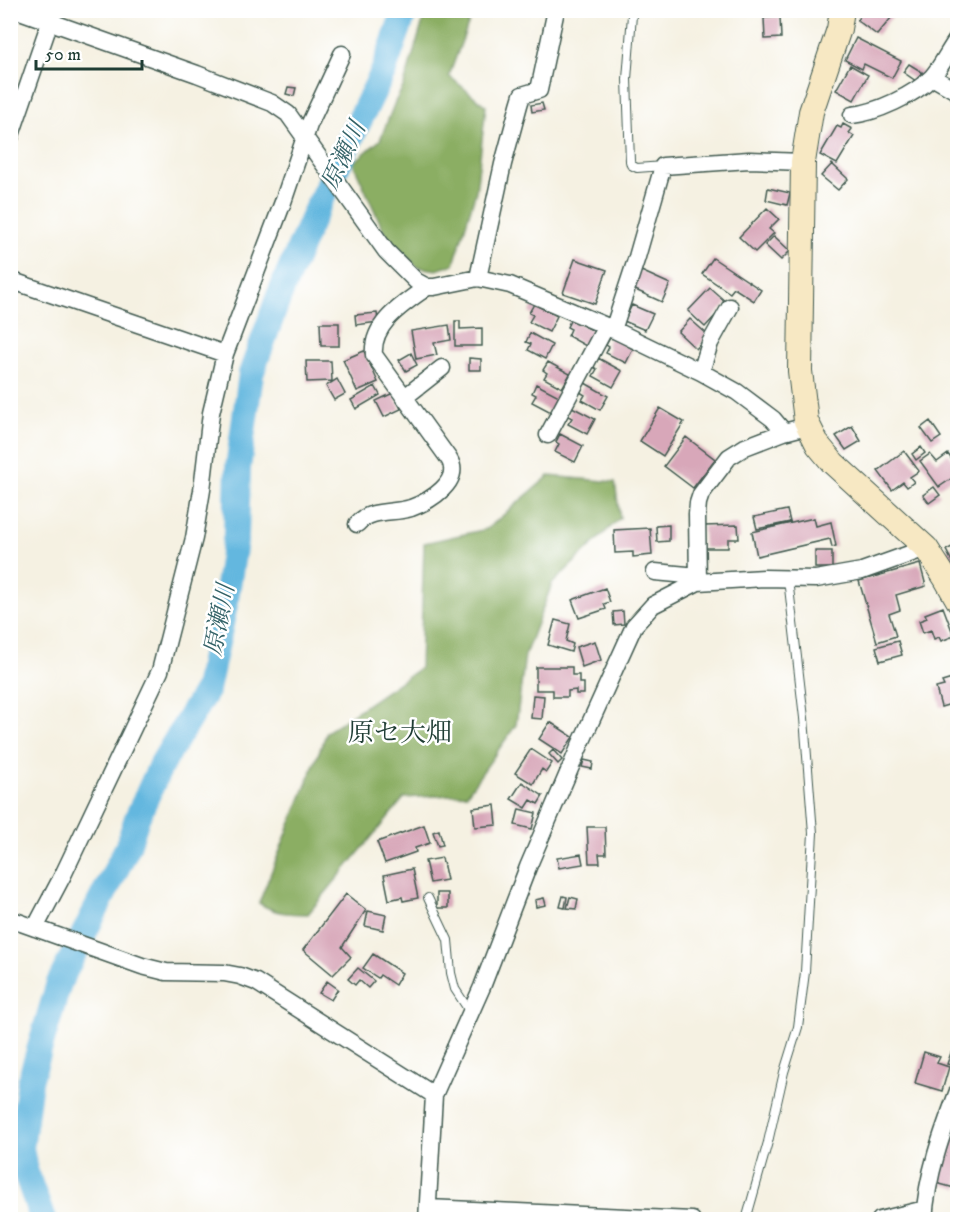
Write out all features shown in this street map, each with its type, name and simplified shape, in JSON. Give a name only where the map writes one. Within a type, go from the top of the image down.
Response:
[{"type":"street","points":[[17,10],[52,16],[272,103],[288,114],[386,251],[405,271],[427,286],[434,287],[478,278],[510,285],[610,328],[701,372],[738,392],[773,419],[784,432]]},
{"type":"street","points":[[478,278],[503,164],[519,105],[522,95],[539,90],[556,10]]},
{"type":"street","points":[[842,10],[839,29],[811,112],[803,162],[800,371],[807,426],[818,445],[833,463],[926,548],[955,589]]},
{"type":"street","points":[[10,138],[52,16]]},
{"type":"street","points":[[852,116],[867,114],[915,90],[932,77],[957,38]]},
{"type":"street","points":[[37,929],[160,671],[194,538],[211,413],[225,354],[309,125],[342,54]]},
{"type":"street","points":[[932,77],[957,92]]},
{"type":"street","points":[[548,435],[610,328],[638,257],[663,166],[749,160],[803,162]]},
{"type":"street","points":[[10,280],[225,354]]},
{"type":"street","points":[[357,524],[371,514],[410,508],[437,493],[452,477],[453,466],[374,355],[373,343],[378,330],[427,286]]},
{"type":"street","points":[[701,372],[710,343],[730,307]]},
{"type":"street","points":[[405,396],[442,368]]},
{"type":"street","points":[[698,579],[698,503],[701,494],[729,457],[745,447],[807,426]]},
{"type":"street","points":[[655,572],[698,579],[816,579],[862,572],[926,548]]},
{"type":"street","points":[[692,1220],[428,1214],[434,1095],[533,856],[634,626],[653,605],[698,579]]},
{"type":"street","points":[[10,919],[142,966],[166,972],[224,973],[256,982],[434,1095]]},
{"type":"street","points":[[880,1220],[925,1214],[930,1178],[938,1147],[957,1091]]},
{"type":"lane","points":[[632,15],[627,79],[630,161],[631,165],[637,168],[663,166]]},
{"type":"lane","points":[[746,1220],[768,1142],[784,1072],[798,1027],[805,972],[813,832],[804,718],[788,579]]},
{"type":"lane","points":[[428,898],[448,940],[455,989],[470,1012]]},
{"type":"green space","points":[[426,11],[473,11],[449,76],[486,106],[476,191],[454,264],[437,270],[417,267],[386,236],[353,163],[380,140],[404,85]]},
{"type":"green space","points":[[549,476],[615,482],[620,518],[552,584],[525,655],[516,725],[467,794],[404,798],[308,914],[283,913],[259,903],[327,732],[420,668],[424,543],[487,529]]},
{"type":"building","points":[[864,10],[894,10],[896,12],[877,35],[857,20]]},
{"type":"building","points":[[780,17],[781,38],[765,39],[764,18]]},
{"type":"building","points":[[856,38],[901,61],[892,78],[864,64],[862,69],[845,60]]},
{"type":"building","points":[[909,64],[922,72],[916,81],[903,72]]},
{"type":"building","points":[[850,65],[868,75],[854,100],[836,90]]},
{"type":"building","points":[[288,87],[296,88],[294,96],[286,94]]},
{"type":"building","points":[[542,103],[544,110],[532,112],[531,105]]},
{"type":"building","points":[[843,124],[852,129],[849,133],[854,136],[837,164],[820,155],[837,126],[841,128]]},
{"type":"building","points":[[832,164],[848,179],[838,190],[821,176]]},
{"type":"building","points":[[768,188],[790,193],[787,205],[766,200]]},
{"type":"building","points":[[767,208],[779,219],[769,229],[774,233],[755,252],[739,237]]},
{"type":"building","points":[[774,236],[790,251],[781,260],[765,245]]},
{"type":"building","points":[[713,258],[761,290],[754,301],[734,288],[730,293],[702,274]]},
{"type":"building","points":[[575,259],[607,270],[595,304],[563,293]]},
{"type":"building","points":[[639,270],[670,284],[662,302],[631,288]]},
{"type":"building","points":[[710,288],[727,303],[705,327],[688,311]]},
{"type":"building","points":[[534,304],[557,316],[549,332],[529,322],[533,315],[529,313]]},
{"type":"building","points":[[632,305],[653,314],[645,330],[624,321]]},
{"type":"building","points":[[377,313],[378,322],[356,325],[355,315]]},
{"type":"building","points":[[571,319],[594,331],[586,346],[568,336],[571,329],[567,327]]},
{"type":"building","points":[[690,319],[708,335],[696,349],[678,332]]},
{"type":"building","points":[[455,321],[460,321],[460,329],[482,328],[482,346],[455,346]]},
{"type":"building","points":[[320,323],[339,323],[339,346],[321,346]]},
{"type":"building","points":[[449,325],[451,340],[434,343],[437,355],[416,359],[411,331]]},
{"type":"building","points":[[530,333],[552,345],[545,359],[528,350],[531,344],[526,342]]},
{"type":"building","points":[[611,336],[633,349],[626,363],[606,353],[609,347],[606,345]]},
{"type":"building","points":[[364,351],[378,382],[357,391],[343,360]]},
{"type":"building","points":[[411,353],[417,365],[406,371],[399,360]]},
{"type":"building","points":[[469,358],[481,359],[481,370],[469,370]]},
{"type":"building","points":[[598,358],[622,371],[613,387],[593,376],[597,369],[593,367]]},
{"type":"building","points":[[306,361],[331,361],[332,381],[307,382]]},
{"type":"building","points":[[548,362],[570,374],[562,388],[544,378],[547,373],[543,370]]},
{"type":"building","points":[[337,379],[345,394],[334,400],[326,386]]},
{"type":"building","points":[[585,383],[608,396],[600,410],[582,400],[585,395],[580,392]]},
{"type":"building","points":[[536,384],[559,396],[551,412],[532,402],[536,395],[532,393]]},
{"type":"building","points":[[375,386],[380,395],[356,409],[351,400]]},
{"type":"building","points":[[393,393],[401,409],[384,417],[376,401]]},
{"type":"building","points":[[572,407],[595,419],[587,434],[568,424],[572,418],[568,416]]},
{"type":"building","points":[[660,408],[684,422],[663,456],[640,441]]},
{"type":"building","points":[[930,421],[941,437],[932,443],[921,428]]},
{"type":"building","points":[[852,426],[861,441],[846,450],[836,436]]},
{"type":"building","points":[[560,434],[583,446],[575,462],[555,452]]},
{"type":"building","points":[[686,437],[715,459],[693,488],[664,466]]},
{"type":"building","points":[[921,447],[925,453],[916,460],[912,454]]},
{"type":"building","points":[[904,451],[919,471],[910,477],[914,482],[907,487],[903,482],[892,490],[878,471]]},
{"type":"building","points":[[930,454],[937,462],[948,454],[958,468],[958,474],[939,487],[920,461]]},
{"type":"building","points":[[934,487],[940,495],[929,503],[923,495]]},
{"type":"building","points":[[787,510],[790,522],[757,529],[754,517]]},
{"type":"building","points":[[814,518],[816,526],[831,522],[836,546],[832,547],[830,539],[757,556],[752,532]]},
{"type":"building","points":[[669,525],[669,541],[657,542],[656,526]]},
{"type":"building","points":[[738,525],[739,539],[728,539],[728,548],[704,548],[703,526]]},
{"type":"building","points":[[650,528],[652,555],[633,557],[633,552],[615,553],[614,530]]},
{"type":"building","points":[[958,544],[958,573],[946,550]]},
{"type":"building","points":[[815,551],[832,551],[832,568],[815,568]]},
{"type":"building","points":[[920,564],[926,586],[896,595],[900,610],[889,614],[896,636],[877,642],[859,581]]},
{"type":"building","points":[[605,588],[610,602],[604,604],[606,609],[579,618],[572,600]]},
{"type":"building","points":[[943,607],[954,636],[941,641],[939,637],[934,639],[931,630],[923,633],[919,621],[927,618],[925,614]]},
{"type":"building","points":[[623,611],[624,624],[614,625],[613,612]]},
{"type":"building","points":[[555,620],[570,624],[566,641],[573,644],[571,652],[548,645]]},
{"type":"building","points":[[595,641],[601,660],[582,667],[576,647]]},
{"type":"building","points":[[898,641],[902,655],[880,661],[876,647]]},
{"type":"building","points":[[536,667],[572,667],[572,675],[579,675],[579,683],[584,683],[584,694],[576,694],[576,690],[568,691],[568,697],[553,697],[553,690],[536,690]]},
{"type":"building","points":[[952,679],[953,683],[958,682],[958,702],[941,707],[936,688],[944,686],[942,682]]},
{"type":"building","points":[[533,695],[544,696],[542,719],[531,718]]},
{"type":"building","points":[[550,722],[573,737],[562,754],[539,739]]},
{"type":"building","points":[[531,749],[552,763],[546,772],[542,769],[533,784],[515,773]]},
{"type":"building","points":[[553,750],[562,760],[558,764],[549,754]]},
{"type":"building","points":[[584,760],[593,762],[592,769],[582,767]]},
{"type":"building","points":[[522,782],[543,796],[538,804],[531,800],[526,808],[511,799]]},
{"type":"building","points":[[495,805],[497,825],[475,827],[473,808]]},
{"type":"building","points":[[519,809],[536,813],[532,829],[515,825]]},
{"type":"building","points":[[424,825],[430,843],[415,848],[416,852],[385,863],[377,842]]},
{"type":"building","points":[[587,827],[605,827],[606,854],[599,854],[600,863],[589,863]]},
{"type":"building","points":[[439,830],[443,845],[438,846],[433,832]]},
{"type":"building","points":[[581,854],[583,864],[559,868],[557,858]]},
{"type":"building","points":[[442,858],[447,880],[430,883],[425,861]]},
{"type":"building","points":[[412,869],[418,898],[403,901],[402,897],[389,900],[384,875]]},
{"type":"building","points":[[437,893],[448,893],[448,908],[437,908]]},
{"type":"building","points":[[346,894],[366,910],[342,947],[351,957],[333,975],[303,950]]},
{"type":"building","points":[[563,896],[567,897],[565,908],[560,907]]},
{"type":"building","points":[[570,897],[578,899],[576,909],[567,908]]},
{"type":"building","points":[[544,898],[546,905],[536,907],[535,900]]},
{"type":"building","points":[[368,911],[386,915],[383,930],[365,926]]},
{"type":"building","points":[[373,954],[402,973],[395,985],[363,968]]},
{"type":"building","points":[[358,968],[374,981],[368,988],[359,980],[355,985],[348,979]]},
{"type":"building","points":[[327,981],[338,989],[331,1000],[319,993]]},
{"type":"building","points":[[924,1052],[940,1057],[937,1063],[949,1067],[942,1091],[915,1083]]},
{"type":"building","points":[[951,1053],[958,1055],[958,1067],[947,1064]]},
{"type":"building","points":[[950,1134],[958,1136],[958,1189],[936,1183]]},
{"type":"waterway","name":"原瀬川","points":[[43,1220],[25,1170],[21,1148],[30,1081],[59,983],[128,846],[137,818],[160,767],[207,689],[225,605],[236,535],[238,468],[251,374],[279,296],[316,210],[384,70],[405,10]]},
{"type":"district","name":"原セ大畑","points":[[400,733]]}]
